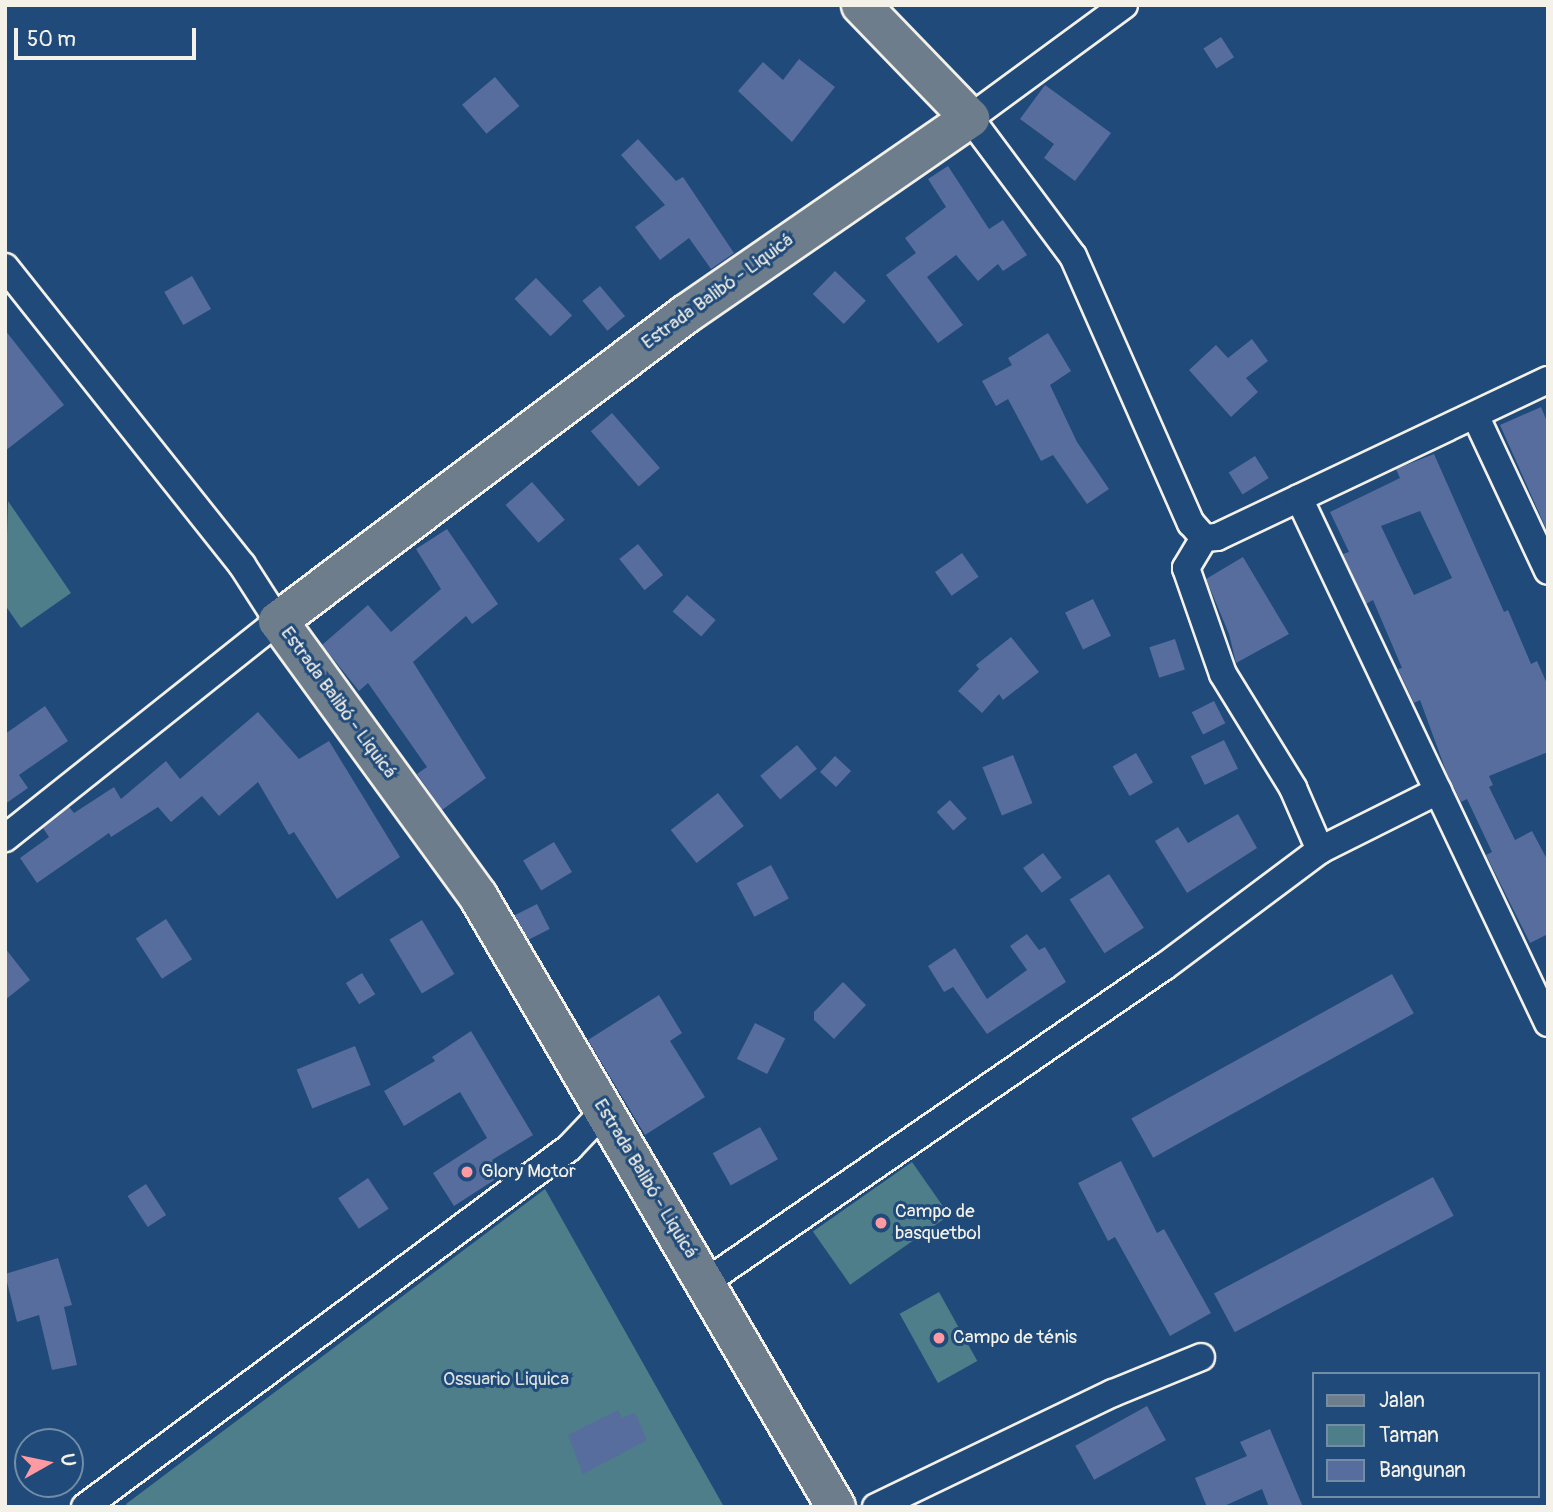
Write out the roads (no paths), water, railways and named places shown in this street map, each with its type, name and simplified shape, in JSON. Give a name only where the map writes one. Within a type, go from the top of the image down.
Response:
[{"type":"main road","points":[[861,5],[970,118]]},
{"type":"main road","name":"Estrada Balibó - Liquicá","points":[[836,1507],[478,896],[278,621],[686,314],[970,118]]},
{"type":"street","points":[[1124,5],[970,118],[1073,256],[1191,523],[1204,538]]},
{"type":"street","points":[[5,267],[243,565],[278,621],[5,838]]},
{"type":"street","points":[[1204,538],[1217,537],[1548,380]]},
{"type":"street","points":[[1475,415],[1548,571]]},
{"type":"street","points":[[1299,498],[1438,791],[1540,987],[1548,1023]]},
{"type":"street","points":[[1204,538],[1186,568],[1223,674],[1266,740],[1320,850]]},
{"type":"street","points":[[706,1282],[1166,966],[1320,850],[1438,791]]},
{"type":"street","points":[[85,1507],[569,1148],[605,1110]]},
{"type":"street","points":[[876,1507],[1113,1393],[1201,1357]]},
{"type":"place","name":"Glory Motor","points":[[467,1172]]},
{"type":"place","name":"Campo de basquetbol","points":[[881,1223]]},
{"type":"place","name":"Campo de ténis","points":[[939,1338]]},
{"type":"park label","name":"Ossuario Liquica","points":[[506,1380]]}]
